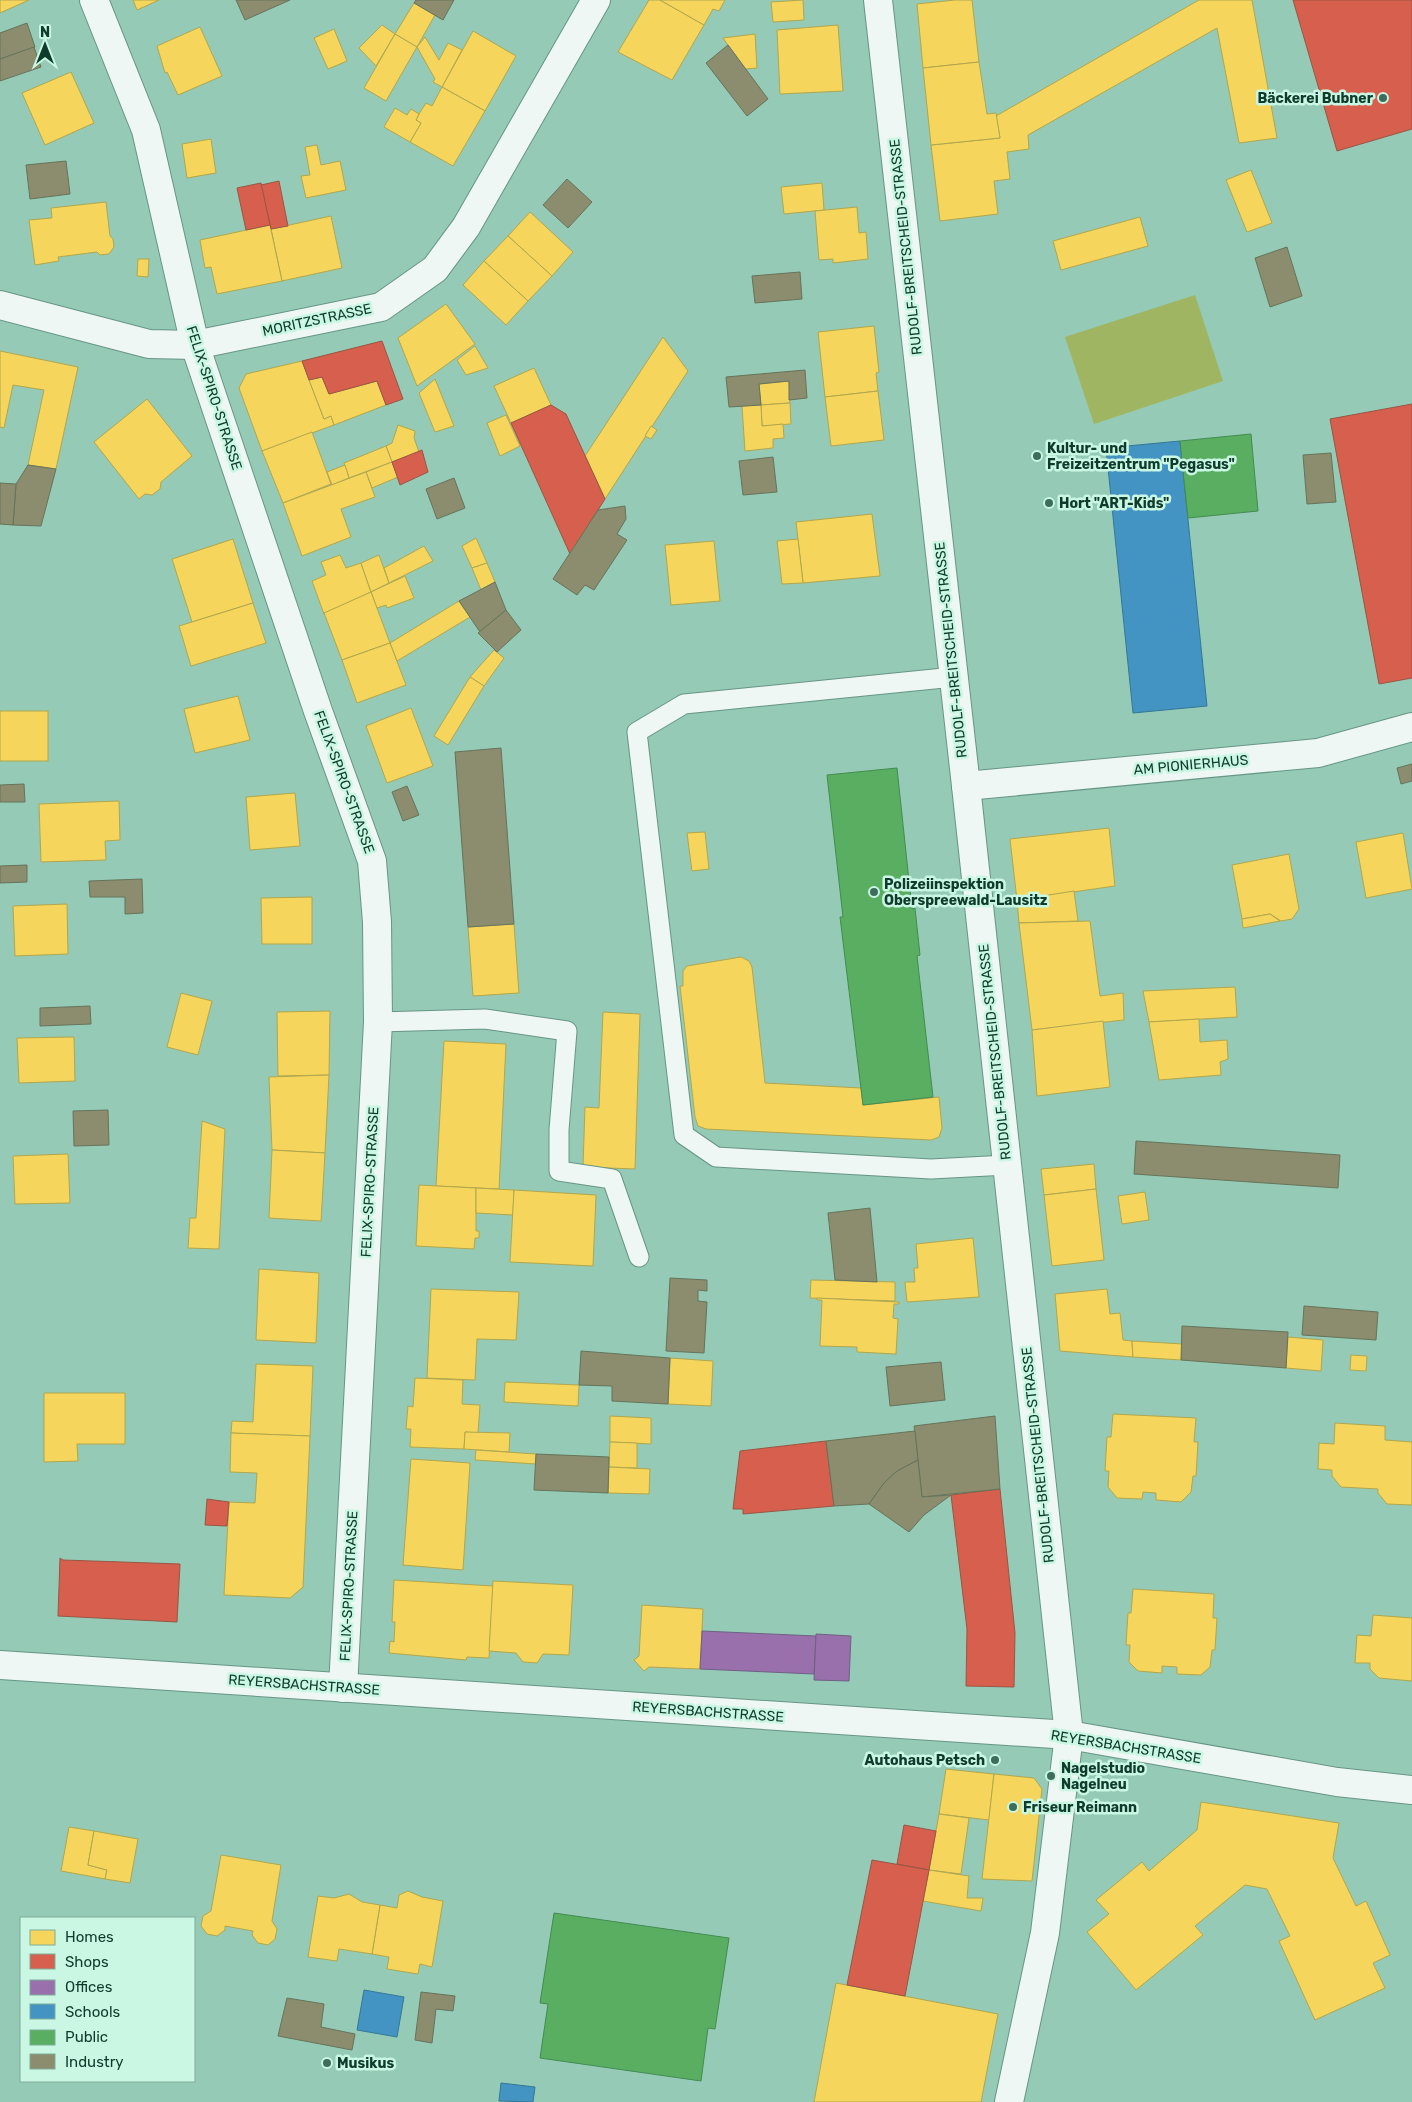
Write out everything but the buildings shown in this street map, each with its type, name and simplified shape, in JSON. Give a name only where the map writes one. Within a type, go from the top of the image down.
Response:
[{"type":"street","name":"FELIX-SPIRO-STRASSE","points":[[94,0],[146,130],[195,345],[315,702],[372,860],[377,922],[378,1022],[343,1688]]},
{"type":"street","name":"MORITZSTRASSE","points":[[0,305],[149,344],[195,345],[381,307],[435,269],[466,226],[596,0]]},
{"type":"street","name":"RUDOLF-BREITSCHEID-STRASSE","points":[[878,0],[1069,1735],[1045,1933],[1009,2102]]},
{"type":"street","name":"AM PIONIERHAUS","points":[[966,786],[1318,753],[1412,727]]},
{"type":"street","name":"REYERSBACHSTRASSE","points":[[0,1665],[1069,1735],[1337,1782],[1412,1790]]},
{"type":"lane","points":[[954,677],[684,704],[637,732],[684,1135],[716,1157],[931,1170],[1007,1165]]},
{"type":"lane","points":[[378,1022],[485,1018],[567,1032],[559,1130],[559,1171],[612,1179],[639,1257]]},
{"type":"green space","points":[[1195,295],[1223,381],[1094,424],[1065,337]]},
{"type":"place","name":"Bäckerei Bubner","points":[[1383,98]]},
{"type":"place","name":"Kultur- und Freizeitzentrum \"Pegasus\"","points":[[1037,456]]},
{"type":"place","name":"Hort \"ART-Kids\"","points":[[1049,503]]},
{"type":"place","name":"Polizeiinspektion Oberspreewald-Lausitz","points":[[874,892]]},
{"type":"place","name":"Autohaus Petsch","points":[[995,1760]]},
{"type":"place","name":"Nagelstudio Nagelneu","points":[[1051,1776]]},
{"type":"place","name":"Friseur Reimann","points":[[1013,1807]]},
{"type":"place","name":"Musikus","points":[[327,2063]]}]
